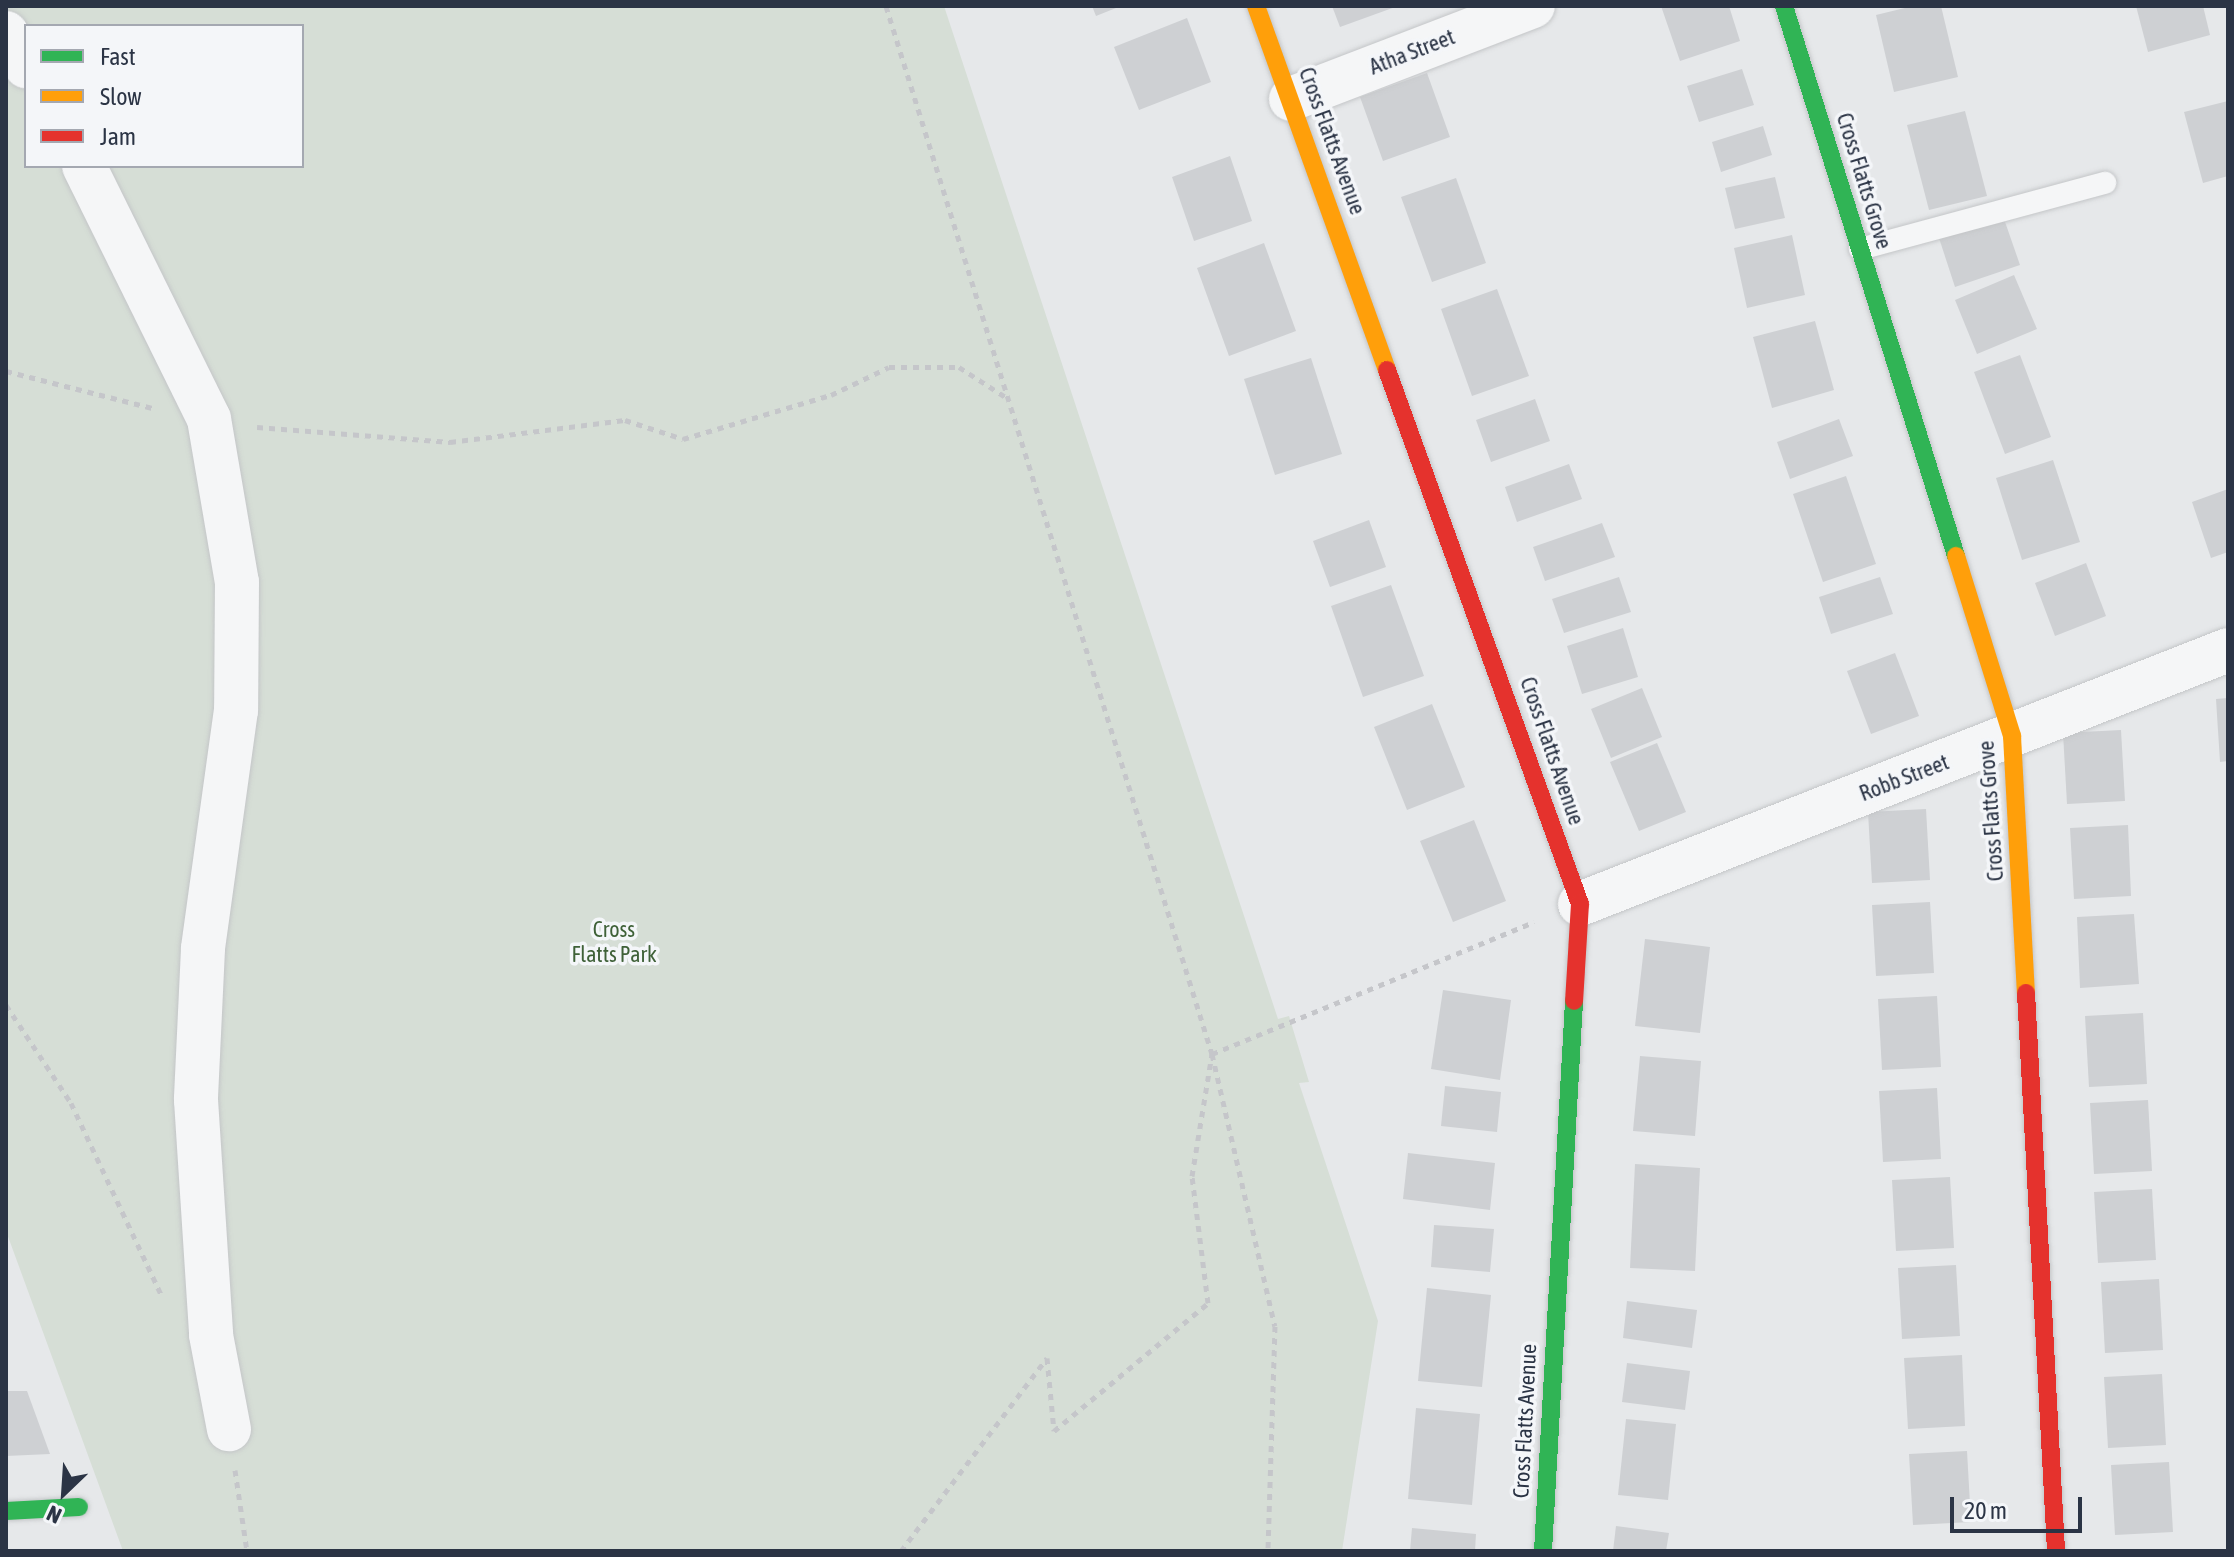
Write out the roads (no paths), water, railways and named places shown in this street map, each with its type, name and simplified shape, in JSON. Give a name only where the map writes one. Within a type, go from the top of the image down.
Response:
[{"type":"street","name":"Cross Flatts Avenue","points":[[1256,6],[1580,904],[1543,1551]]},
{"type":"street","name":"Atha Street","points":[[1291,99],[1533,6]]},
{"type":"street","name":"Cross Flatts Grove","points":[[1784,6],[2012,736],[2056,1551]]},
{"type":"street","points":[[6,33],[24,63]]},
{"type":"street","points":[[85,168],[209,419],[237,582],[236,710],[203,949],[196,1100],[211,1335],[229,1429]]},
{"type":"street","name":"Robb Street","points":[[1580,904],[2228,650]]},
{"type":"street","points":[[6,1511],[79,1507]]},
{"type":"lane","points":[[1860,249],[2105,183]]},
{"type":"park label","name":"Cross Flatts Park","points":[[614,942]]}]
